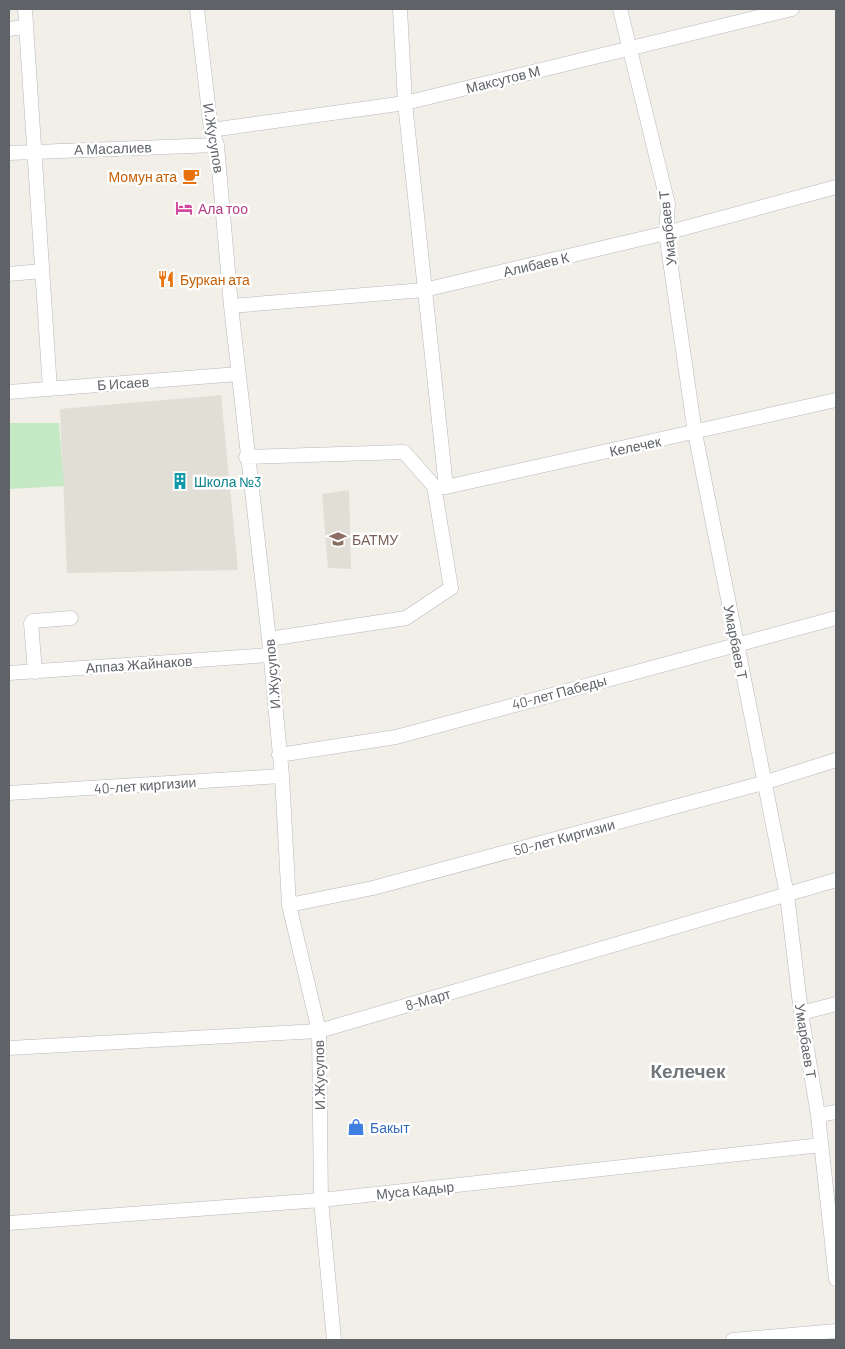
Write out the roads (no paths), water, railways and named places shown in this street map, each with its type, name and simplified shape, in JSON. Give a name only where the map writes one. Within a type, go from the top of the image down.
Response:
[{"type":"street","points":[[25,9],[50,388]]},
{"type":"street","name":"И.Жусупов","points":[[197,9],[211,130],[217,145],[246,457],[269,639],[282,776],[289,905],[319,1031],[321,1200],[334,1340]]},
{"type":"street","points":[[269,639],[406,618],[451,588],[440,487],[406,103],[400,9]]},
{"type":"street","name":"Умарбаев Т","points":[[620,9],[628,48],[668,204],[666,233],[695,433],[763,783],[787,894],[801,1013],[818,1115],[836,1279]]},
{"type":"street","name":"Максутов М","points":[[211,130],[406,103],[792,9]]},
{"type":"street","points":[[9,28],[26,27]]},
{"type":"street","name":"А Масалиев","points":[[9,153],[217,145]]},
{"type":"street","name":"Алибаев К","points":[[231,306],[424,290],[666,233],[836,187]]},
{"type":"street","points":[[9,274],[42,271]]},
{"type":"street","name":"Б Исаев","points":[[9,392],[238,374]]},
{"type":"street","name":"Келечек","points":[[440,487],[695,433],[836,400]]},
{"type":"street","points":[[246,457],[404,452],[440,487]]},
{"type":"street","points":[[35,672],[31,624],[33,621],[71,618]]},
{"type":"street","name":"40-лет Пабеды","points":[[279,755],[396,737],[836,618]]},
{"type":"street","name":"Аппаз Жайнаков","points":[[9,674],[270,655]]},
{"type":"street","name":"50-лет Киргизии","points":[[289,905],[373,888],[763,783],[836,760]]},
{"type":"street","name":"40-лет киргизии","points":[[9,793],[282,776]]},
{"type":"street","name":"8-Март","points":[[9,1048],[319,1031],[836,880]]},
{"type":"street","points":[[801,1013],[836,1004]]},
{"type":"street","points":[[818,1115],[836,1112]]},
{"type":"street","name":"Муса Кадыр","points":[[9,1223],[321,1200],[821,1146]]},
{"type":"street","points":[[733,1340],[836,1330]]},
{"type":"place","name":"Момун ата","points":[[191,176]]},
{"type":"place","name":"Ала тоо","points":[[184,208]]},
{"type":"place","name":"Буркан ата","points":[[166,279]]},
{"type":"place","name":"Школа №3","points":[[180,481]]},
{"type":"place","name":"БАТМУ","points":[[338,539]]},
{"type":"place","name":"Бакыт","points":[[356,1127]]},
{"type":"district","name":"Келечек","points":[[688,1070]]}]
